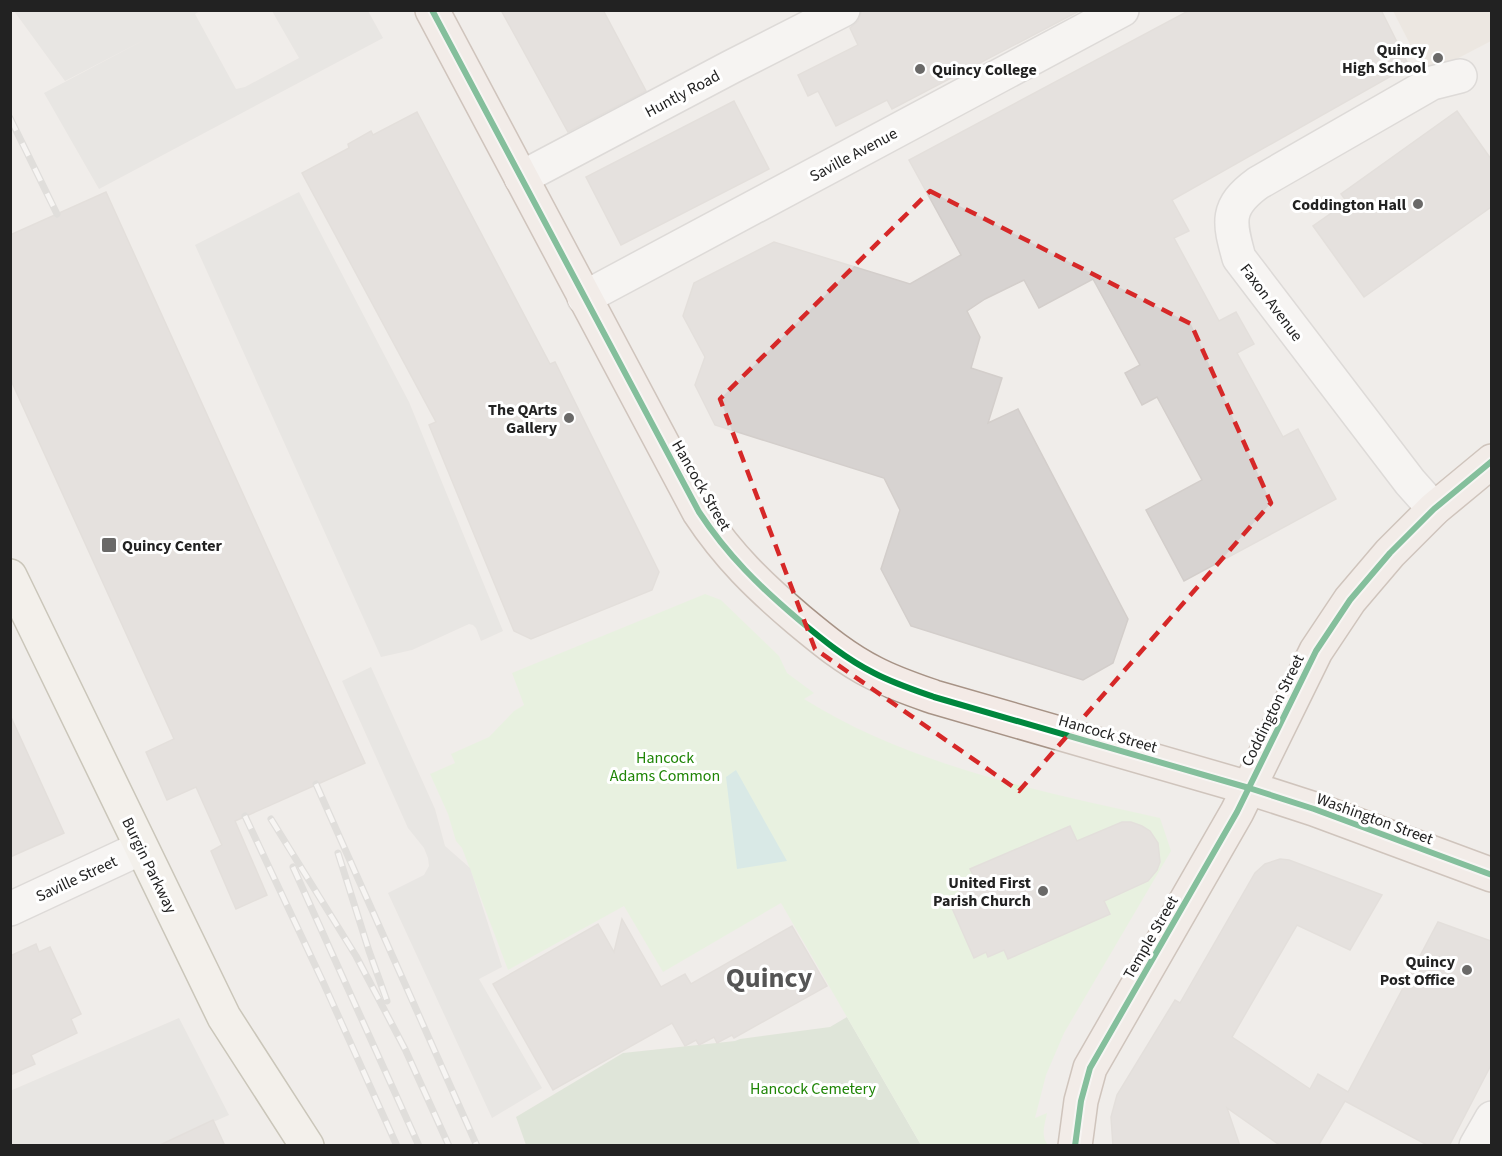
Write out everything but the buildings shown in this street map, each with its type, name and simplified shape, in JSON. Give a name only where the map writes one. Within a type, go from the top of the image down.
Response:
[{"type":"main road","name":"Hancock Street","points":[[432,10],[699,512],[717,540],[766,593],[826,643],[873,673],[899,685],[1249,788]]},
{"type":"main road","name":"Coddington Street","points":[[1249,788],[1316,651],[1356,593],[1390,553],[1434,509],[1491,461]]},
{"type":"main road","name":"Burgin Parkway","points":[[10,576],[224,1017],[307,1146]]},
{"type":"main road","name":"Washington Street","points":[[1249,788],[1314,809],[1491,875]]},
{"type":"main road","name":"Temple Street","points":[[1075,1146],[1090,1068],[1249,788]]},
{"type":"street","name":"Huntly Road","points":[[521,178],[843,10]]},
{"type":"street","name":"Saville Avenue","points":[[584,298],[1122,10]]},
{"type":"street","name":"Faxon Avenue","points":[[1434,509],[1410,482],[1239,258],[1233,238],[1231,215],[1240,196],[1258,183],[1432,83],[1460,76]]},
{"type":"street","name":"Saville Street","points":[[10,909],[141,848]]},
{"type":"street","points":[[1476,1146],[1491,1118]]},
{"type":"highlighted area","points":[[930,191],[1191,324],[1271,503],[1019,791],[815,649],[720,399]]},
{"type":"shaded area","points":[[14,11],[200,11],[195,14],[236,89],[245,87],[299,58],[272,11],[368,11],[383,38],[99,189],[44,93],[146,39],[65,81]]},
{"type":"shaded area","name":"Quincy High School","points":[[1393,11],[1491,11],[1491,41],[1426,75]]},
{"type":"shaded area","points":[[299,192],[409,402],[503,631],[481,641],[476,628],[469,624],[412,650],[381,657],[195,245]]},
{"type":"shaded area","points":[[371,667],[435,809],[445,846],[470,868],[502,967],[479,979],[542,1088],[492,1118],[388,893],[424,875],[429,866],[424,848],[408,828],[342,681]]},
{"type":"shaded area","points":[[179,1018],[229,1115],[161,1145],[11,1145],[10,1091]]},
{"type":"green space","name":"Hancock Adams Common","points":[[705,594],[721,600],[779,656],[787,673],[814,693],[804,699],[845,722],[888,742],[977,774],[1160,818],[1171,851],[1064,1033],[1046,1075],[1035,1118],[1047,1113],[1044,1134],[1048,1145],[921,1145],[781,903],[663,972],[624,906],[508,970],[462,848],[456,841],[448,814],[430,774],[455,763],[451,754],[489,737],[514,711],[524,705],[512,673]]},
{"type":"green space","name":"Hancock Cemetery","points":[[847,1017],[921,1145],[526,1145],[516,1117],[623,1053],[735,1041],[830,1027]]},
{"type":"water","points":[[736,770],[787,861],[737,869],[726,777]]},
{"type":"railway","points":[[10,118],[57,214]]},
{"type":"railway","points":[[316,784],[477,1146]]},
{"type":"railway","points":[[245,816],[397,1146]]},
{"type":"railway","points":[[271,819],[356,956],[405,1049],[449,1146]]},
{"type":"railway","points":[[338,853],[387,1001]]},
{"type":"railway","points":[[293,867],[419,1146]]},
{"type":"cycle path","points":[[432,10],[699,512],[721,543],[745,570],[817,635],[864,668],[919,692],[1249,788],[1314,809],[1492,875]]},
{"type":"cycle path","points":[[1075,1146],[1081,1101],[1090,1068],[1237,812],[1316,651],[1350,600],[1390,553],[1434,509],[1492,461]]},
{"type":"place","name":"Quincy High School","points":[[1438,58]]},
{"type":"place","name":"Quincy College","points":[[920,69]]},
{"type":"place","name":"Coddington Hall","points":[[1418,204]]},
{"type":"place","name":"The QArts Gallery","points":[[569,418]]},
{"type":"place","name":"Quincy Center","points":[[109,545]]},
{"type":"place","name":"United First Parish Church","points":[[1043,891]]},
{"type":"place","name":"Quincy Post Office","points":[[1467,970]]},
{"type":"district","name":"Quincy","points":[[769,977]]}]
